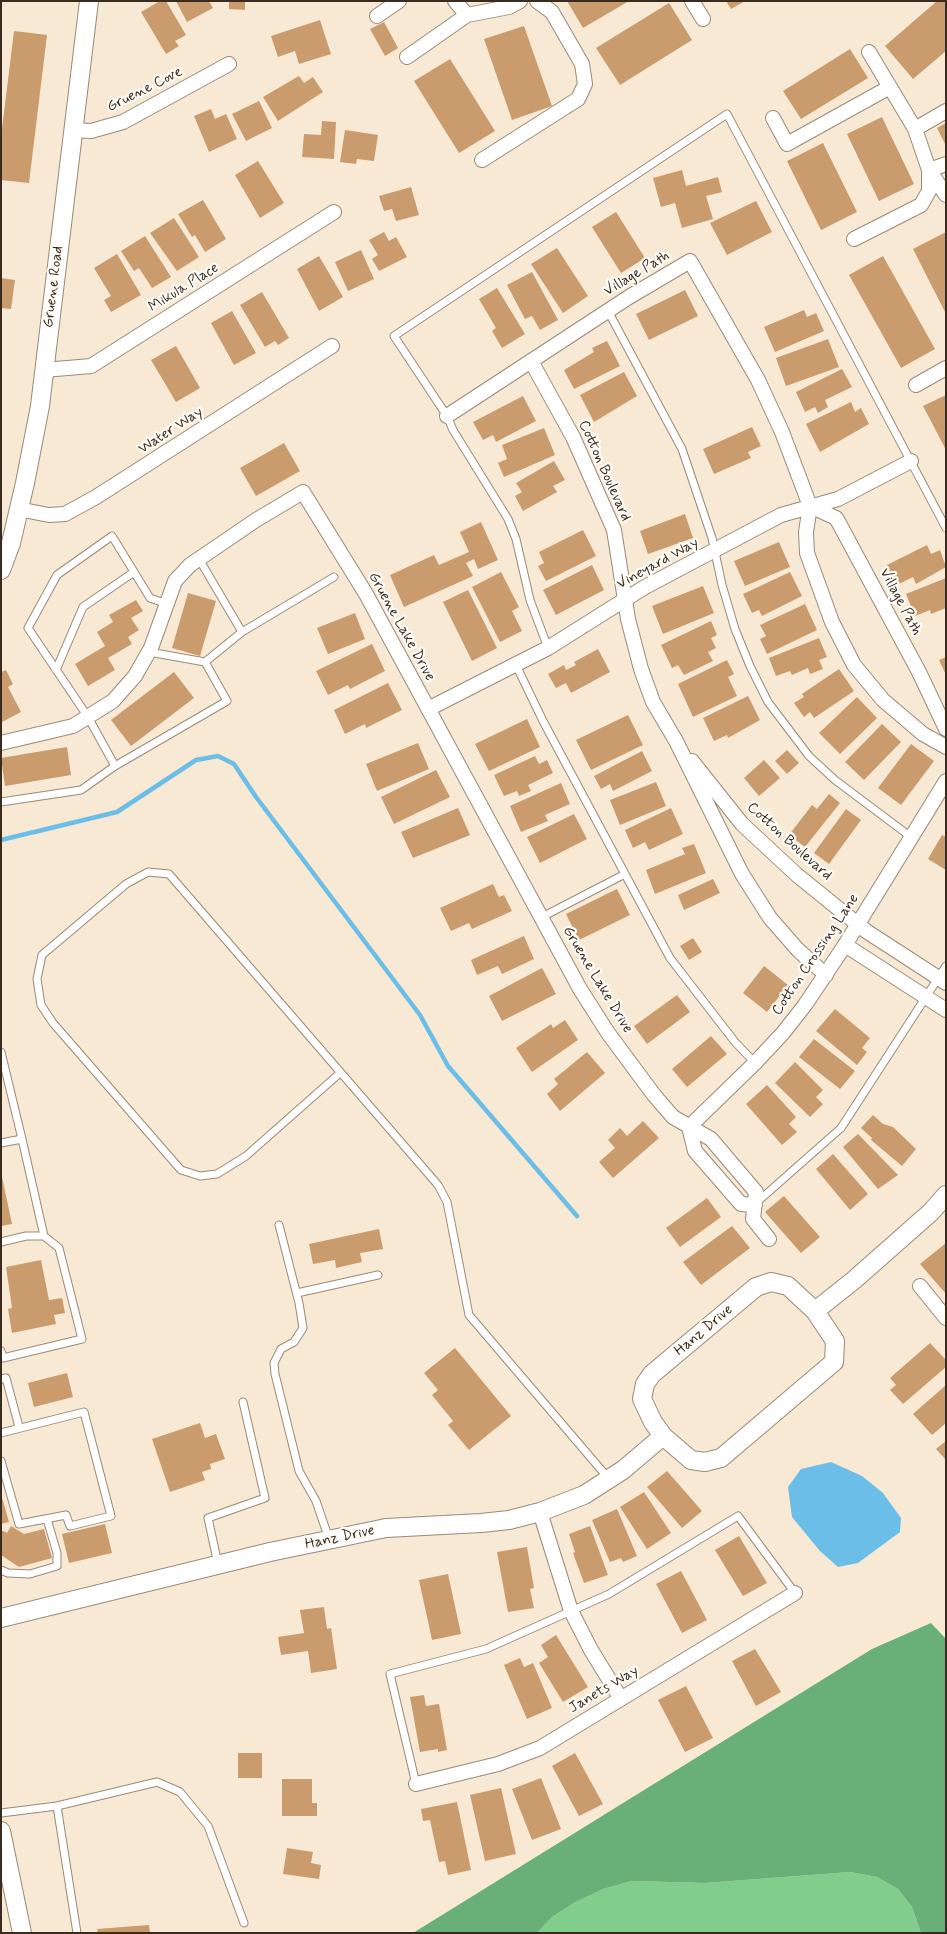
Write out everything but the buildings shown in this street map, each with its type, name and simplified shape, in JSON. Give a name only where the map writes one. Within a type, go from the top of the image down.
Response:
[{"type":"street","name":"Gruene Road","points":[[1,570],[11,544],[28,470],[44,370],[88,1]]},
{"type":"street","points":[[377,16],[399,1]]},
{"type":"street","points":[[455,1],[468,15]]},
{"type":"street","points":[[407,57],[468,15],[509,7],[520,1]]},
{"type":"street","points":[[482,160],[578,98],[585,84],[582,64],[552,12],[538,1]]},
{"type":"street","points":[[692,1],[702,19]]},
{"type":"street","points":[[869,52],[915,129],[929,170],[946,195]]},
{"type":"street","name":"Gruene Cove","points":[[72,130],[91,131],[123,122],[229,64]]},
{"type":"street","points":[[772,118],[787,144],[890,87]]},
{"type":"street","points":[[915,129],[946,111]]},
{"type":"street","points":[[929,170],[946,164]]},
{"type":"street","points":[[854,239],[921,205],[930,191],[929,170]]},
{"type":"street","name":"Mikula Place","points":[[44,370],[91,366],[334,212]]},
{"type":"street","name":"Village Path","points":[[447,416],[608,310],[690,261],[758,380],[782,432],[810,506],[806,532],[807,552],[832,622],[854,665],[882,700],[923,734],[946,747]]},
{"type":"street","name":"Water Way","points":[[18,509],[49,515],[65,514],[81,506],[132,477],[332,346]]},
{"type":"street","name":"Cotton Boulevard","points":[[531,362],[573,436],[614,530],[628,619],[641,669],[653,702],[676,741],[742,874],[770,918],[798,950],[826,975]]},
{"type":"street","points":[[916,385],[946,368]]},
{"type":"street","name":"Vineyard Way","points":[[428,709],[548,648],[625,600],[781,515],[838,499],[911,462]]},
{"type":"street","name":"Gruene Lake Drive","points":[[1,743],[73,726],[113,701],[135,676],[149,652],[175,581],[199,559],[256,520],[304,492],[366,594],[580,989],[608,1033],[654,1095],[673,1117],[711,1139],[756,1192],[753,1219],[769,1239]]},
{"type":"street","name":"Village Path","points":[[810,506],[836,518],[946,728]]},
{"type":"street","name":"Cotton Boulevard","points":[[676,741],[742,824],[797,875],[866,931],[942,981]]},
{"type":"street","name":"Cotton Crossing Lane","points":[[689,1126],[755,1063],[783,1033],[826,975],[946,781]]},
{"type":"street","points":[[845,945],[946,1010]]},
{"type":"street","points":[[689,1126],[695,1151],[741,1204],[754,1204]]},
{"type":"street","points":[[815,1311],[854,1280],[930,1212],[946,1195]]},
{"type":"street","name":"Hanz Drive","points":[[771,1282],[788,1286],[815,1311],[835,1341],[834,1362],[721,1458],[705,1462],[691,1460],[663,1436],[653,1422],[642,1400],[644,1384],[652,1374],[756,1287],[771,1282]]},
{"type":"street","points":[[920,1286],[946,1318]]},
{"type":"street","name":"Hanz Drive","points":[[1,1618],[218,1565],[386,1528],[481,1523],[508,1520],[540,1512],[584,1495],[609,1479],[663,1436]]},
{"type":"street","points":[[540,1512],[571,1611],[591,1650],[621,1699]]},
{"type":"street","name":"Janets Way","points":[[416,1784],[519,1758],[621,1699],[795,1593]]},
{"type":"street","points":[[1,1831],[22,1933]]},
{"type":"lane","points":[[548,648],[532,607],[516,539],[508,519],[453,430],[447,416],[394,336],[727,114],[946,528]]},
{"type":"lane","points":[[608,310],[682,449],[715,551],[722,585],[735,629],[750,666],[768,702],[809,756],[835,780],[911,837]]},
{"type":"lane","points":[[115,766],[88,717],[28,628],[57,574],[112,536],[150,598],[167,604]]},
{"type":"lane","points":[[199,559],[242,632]]},
{"type":"lane","points":[[56,670],[83,607],[134,572]]},
{"type":"lane","points":[[149,652],[205,662],[242,632],[334,576]]},
{"type":"lane","points":[[1,802],[81,790],[115,766],[227,701],[205,662]]},
{"type":"lane","points":[[516,665],[543,721],[670,958],[735,1042],[755,1063]]},
{"type":"lane","points":[[340,1073],[246,1156],[217,1174],[200,1176],[181,1170],[49,1017],[41,1005],[37,978],[42,955],[126,884],[148,872],[169,874],[438,1186],[447,1202],[469,1315],[609,1479]]},
{"type":"lane","points":[[542,917],[625,874]]},
{"type":"lane","points":[[754,1204],[841,1128],[926,998],[942,981],[946,966]]},
{"type":"lane","points":[[1,1052],[44,1236],[59,1248],[82,1339],[3,1358],[1,1351]]},
{"type":"lane","points":[[1,1143],[22,1139]]},
{"type":"lane","points":[[278,1225],[297,1294],[303,1328],[294,1342],[281,1349],[274,1363],[275,1374],[299,1471],[316,1501],[329,1540]]},
{"type":"lane","points":[[1,1242],[26,1236],[44,1236]]},
{"type":"lane","points":[[297,1294],[378,1275]]},
{"type":"lane","points":[[1,1379],[6,1378],[19,1428]]},
{"type":"lane","points":[[218,1565],[208,1518],[265,1498],[243,1402]]},
{"type":"lane","points":[[1,1434],[84,1412],[111,1516],[70,1526],[66,1515],[19,1524],[1,1461]]},
{"type":"lane","points":[[416,1784],[390,1674],[486,1649],[610,1594],[738,1516],[795,1593]]},
{"type":"lane","points":[[1,1570],[8,1573],[30,1574],[57,1566],[57,1552],[47,1519]]},
{"type":"lane","points":[[1,1813],[57,1806],[157,1782],[180,1792],[208,1826],[244,1923]]},
{"type":"lane","points":[[57,1806],[77,1933]]},
{"type":"green space","points":[[931,1623],[946,1639],[946,1933],[921,1933],[912,1907],[898,1889],[877,1877],[850,1872],[705,1883],[632,1881],[603,1889],[574,1903],[552,1917],[537,1933],[413,1933],[872,1649]]},
{"type":"green space","points":[[850,1872],[877,1877],[898,1889],[912,1907],[921,1933],[537,1933],[552,1917],[574,1903],[603,1889],[632,1881],[705,1883]]},
{"type":"water","points":[[831,1462],[862,1476],[883,1493],[901,1518],[900,1532],[858,1563],[838,1567],[820,1551],[792,1517],[788,1487],[801,1469]]},
{"type":"waterway","points":[[1,840],[117,812],[196,760],[218,756],[234,764],[256,797],[420,1015],[448,1066],[577,1216]]}]
